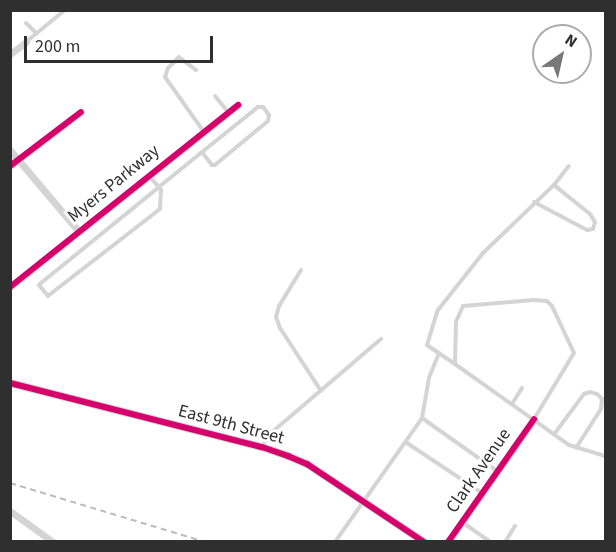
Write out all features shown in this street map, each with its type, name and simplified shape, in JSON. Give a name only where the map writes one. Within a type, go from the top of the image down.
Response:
[{"type":"street","points":[[10,54],[26,42]]},
{"type":"street","name":"Myers Parkway","points":[[10,287],[233,109]]},
{"type":"street","points":[[10,166],[81,112]]},
{"type":"street","points":[[10,150],[79,232]]},
{"type":"street","name":"East 9th Street","points":[[10,383],[262,447],[307,464],[424,542]]},
{"type":"street","name":"Clark Avenue","points":[[447,542],[534,419]]},
{"type":"street","points":[[10,511],[53,542]]},
{"type":"lane","points":[[55,10],[59,15]]},
{"type":"lane","points":[[26,42],[65,10]]},
{"type":"lane","points":[[26,22],[36,34]]},
{"type":"lane","points":[[196,69],[180,57],[168,68],[165,77],[204,132]]},
{"type":"lane","points":[[215,96],[233,109],[241,120]]},
{"type":"lane","points":[[149,175],[159,187],[162,192],[160,209],[48,297],[39,285],[41,283],[159,187],[202,152],[241,120],[260,106],[270,118],[215,165],[212,165],[202,152]]},
{"type":"lane","points":[[568,166],[554,185],[483,253],[442,302],[431,327],[428,345],[576,448],[606,456]]},
{"type":"lane","points":[[534,202],[588,230],[593,229],[595,222],[590,214],[554,185]]},
{"type":"lane","points":[[301,270],[279,306],[277,320],[321,392]]},
{"type":"lane","points":[[455,364],[456,322],[463,306],[533,300],[547,301],[554,310],[574,352],[534,419]]},
{"type":"lane","points":[[262,447],[271,433],[381,339]]},
{"type":"lane","points":[[335,542],[407,443],[422,418],[429,378],[439,353]]},
{"type":"lane","points":[[512,404],[522,388]]},
{"type":"lane","points":[[555,433],[584,394],[590,392],[597,394],[603,405],[576,448]]},
{"type":"lane","points":[[422,418],[497,471]]},
{"type":"lane","points":[[407,443],[482,493]]},
{"type":"lane","points":[[461,522],[491,542]]},
{"type":"lane","points":[[505,542],[515,526]]},
{"type":"lane","points":[[531,542],[540,542]]},
{"type":"railway","points":[[10,483],[205,542]]},
{"type":"cycle path","points":[[10,287],[238,105]]},
{"type":"cycle path","points":[[10,166],[81,112]]},
{"type":"cycle path","points":[[10,383],[262,447],[288,456],[307,464],[424,542]]},
{"type":"cycle path","points":[[448,542],[534,419]]}]
